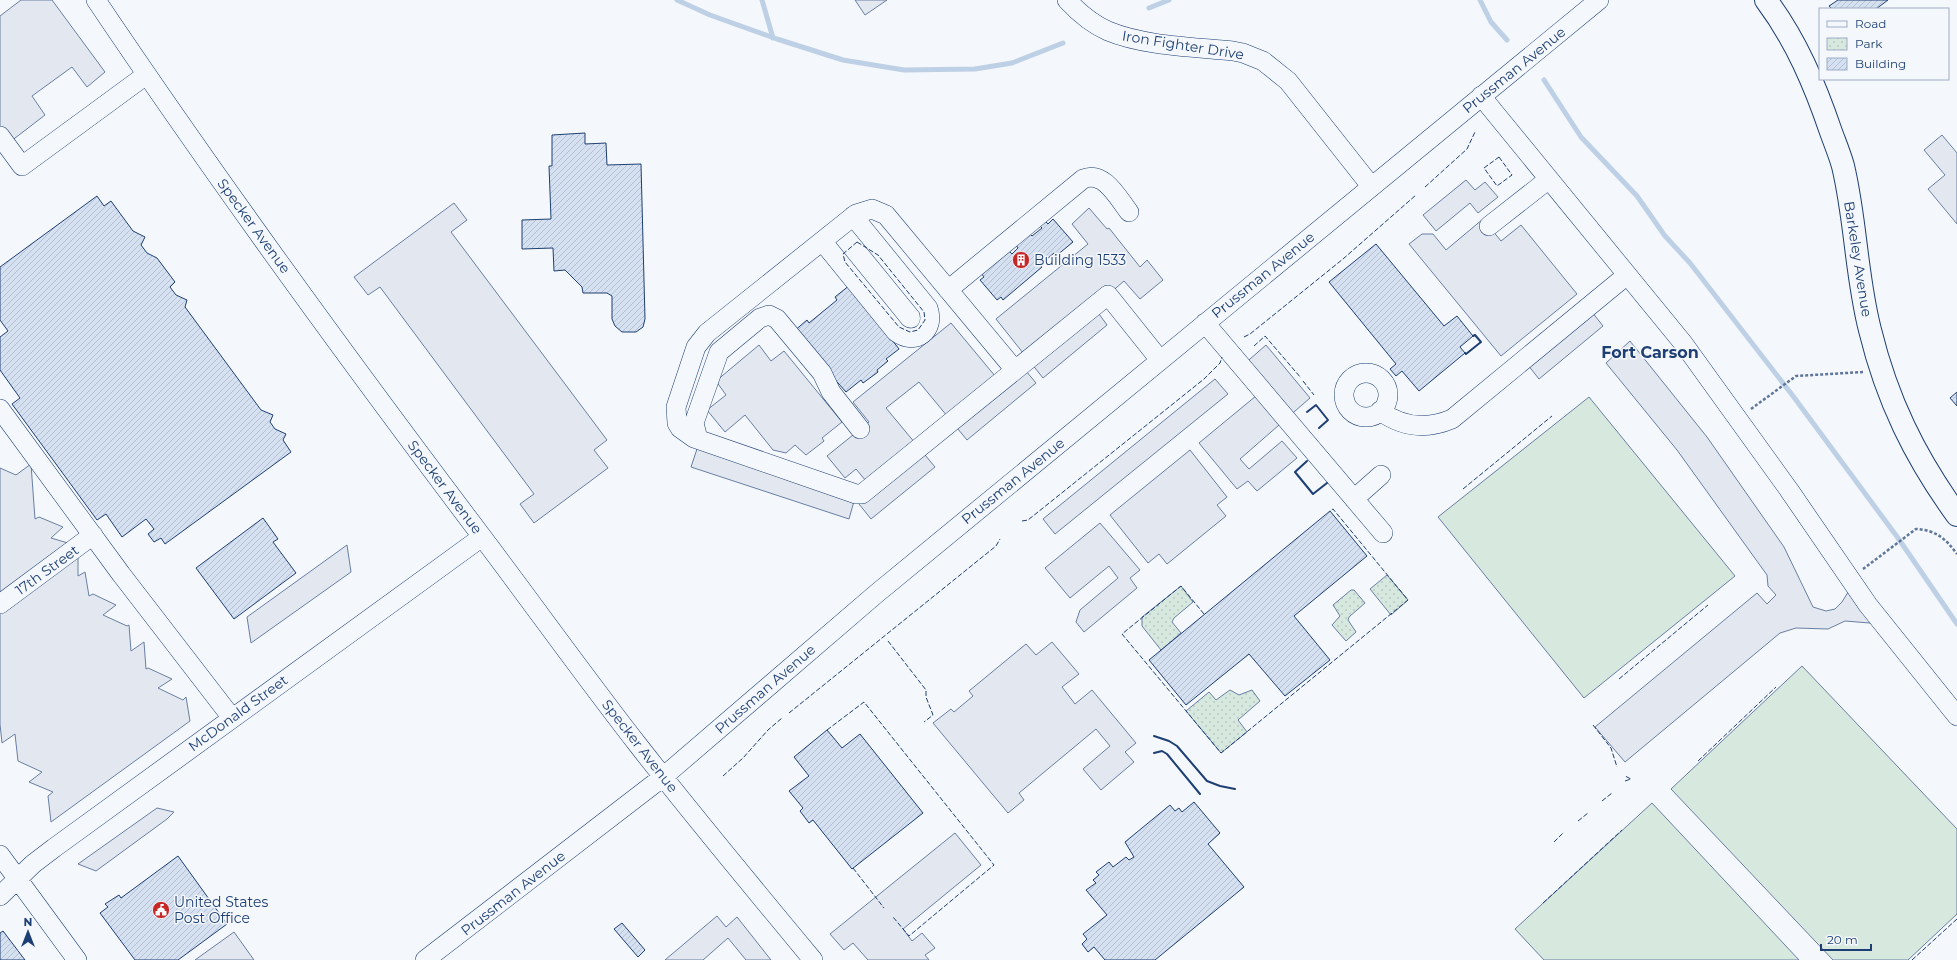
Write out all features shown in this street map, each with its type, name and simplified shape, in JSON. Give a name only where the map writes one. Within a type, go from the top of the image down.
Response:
[{"type":"main road","name":"Barkeley Avenue","points":[[1766,0],[1798,49],[1823,106],[1843,166],[1869,329],[1893,405],[1904,430],[1938,489],[1957,514]]},
{"type":"street","name":"Specker Avenue","points":[[96,0],[146,75],[322,321],[482,537],[663,777],[813,960]]},
{"type":"street","name":"Iron Fighter Drive","points":[[1067,0],[1083,16],[1097,26],[1122,36],[1144,41],[1232,51],[1247,54],[1263,61],[1279,72],[1296,90],[1371,186]]},
{"type":"street","name":"Prussman Avenue","points":[[425,960],[663,777],[876,594],[1599,0]]},
{"type":"street","points":[[0,136],[22,166],[146,75]]},
{"type":"street","points":[[1481,96],[1683,343],[1875,614],[1957,716]]},
{"type":"street","points":[[948,290],[1087,177],[1097,178],[1106,184],[1129,212]]},
{"type":"street","points":[[1489,226],[1549,179]]},
{"type":"street","points":[[1015,370],[886,216],[872,209],[853,216],[707,333],[698,344],[678,400],[676,414],[680,428],[686,434],[856,494],[862,494],[1108,295],[1160,360]]},
{"type":"street","points":[[822,241],[896,332],[905,338],[911,339],[921,335],[929,324],[930,313],[928,308],[853,216]]},
{"type":"street","points":[[1380,411],[1395,420],[1412,426],[1432,426],[1452,419],[1627,275]]},
{"type":"street","points":[[698,439],[694,422],[719,352],[760,318],[769,315],[776,319],[822,373],[830,392],[860,429]]},
{"type":"street","points":[[1205,323],[1384,534]]},
{"type":"street","points":[[0,408],[93,536],[232,718]]},
{"type":"street","points":[[1354,499],[1381,475]]},
{"type":"street","name":"17th Street","points":[[0,604],[93,536]]},
{"type":"street","name":"McDonald Street","points":[[0,896],[33,864],[482,537]]},
{"type":"street","points":[[0,855],[77,960]]},
{"type":"path","points":[[1738,419],[1796,376],[1882,371]]},
{"type":"path","points":[[1850,579],[1916,529],[1925,530],[1946,540],[1957,554]]},
{"type":"green space","points":[[1589,397],[1735,576],[1584,698],[1438,517]]},
{"type":"green space","points":[[1387,575],[1408,600],[1391,615],[1370,589]]},
{"type":"green space","points":[[1181,586],[1193,602],[1174,618],[1172,622],[1181,633],[1161,650],[1142,626],[1142,617]]},
{"type":"green space","points":[[1351,590],[1354,590],[1365,603],[1349,617],[1348,620],[1356,632],[1346,641],[1332,625],[1340,616],[1333,605]]},
{"type":"green space","points":[[1802,666],[1957,829],[1957,914],[1908,960],[1833,960],[1671,789]]},
{"type":"green space","points":[[1230,690],[1239,695],[1252,690],[1260,701],[1238,720],[1247,732],[1221,753],[1186,711],[1209,692],[1216,700]]},
{"type":"green space","points":[[1652,803],[1799,960],[1544,960],[1515,929]]},
{"type":"shaded area","points":[[21,0],[52,0],[105,72],[87,87],[72,67],[32,96],[45,115],[6,145],[0,137],[0,16]]},
{"type":"shaded area","points":[[855,0],[887,0],[865,15]]},
{"type":"shaded area","points":[[1942,135],[1957,153],[1957,224],[1928,189],[1945,175],[1924,150]]},
{"type":"shaded area","points":[[1466,180],[1475,190],[1485,182],[1498,197],[1478,213],[1470,203],[1436,231],[1423,215]]},
{"type":"shaded area","points":[[454,203],[467,220],[451,232],[607,440],[594,450],[608,468],[534,523],[520,504],[534,494],[380,287],[368,295],[354,277]]},
{"type":"shaded area","points":[[1089,208],[1107,229],[1109,228],[1140,267],[1147,260],[1163,280],[1140,299],[1124,281],[1094,307],[1107,325],[1043,378],[996,319],[1088,244],[1072,224]]},
{"type":"shaded area","points":[[1483,219],[1501,241],[1521,225],[1577,294],[1501,356],[1409,244],[1422,234],[1433,234],[1446,250]]},
{"type":"shaded area","points":[[1588,307],[1603,326],[1539,379],[1524,360]]},
{"type":"shaded area","points":[[951,323],[1000,382],[1021,365],[1036,383],[967,440],[919,382],[886,408],[935,467],[871,519],[859,504],[862,494],[871,487],[856,469],[845,478],[827,456],[869,422],[853,402]]},
{"type":"shaded area","points":[[1630,341],[1707,437],[1784,547],[1813,607],[1826,611],[1835,609],[1842,602],[1853,584],[1882,624],[1845,621],[1828,629],[1796,628],[1780,633],[1625,762],[1595,727],[1757,593],[1767,604],[1776,595],[1768,586],[1767,575],[1677,450],[1606,363]]},
{"type":"shaded area","points":[[759,345],[771,361],[784,351],[842,422],[822,438],[824,441],[806,455],[795,445],[786,453],[773,450],[745,415],[725,432],[707,410],[726,395],[716,381]]},
{"type":"shaded area","points":[[1266,345],[1310,398],[1240,459],[1249,469],[1282,441],[1297,458],[1257,491],[1248,481],[1237,489],[1199,443],[1262,391],[1242,366]]},
{"type":"shaded area","points":[[1215,379],[1228,394],[1055,534],[1043,519]]},
{"type":"shaded area","points":[[700,440],[856,494],[849,519],[691,467]]},
{"type":"shaded area","points":[[1190,450],[1227,497],[1217,505],[1226,516],[1167,564],[1159,554],[1148,563],[1110,515]]},
{"type":"shaded area","points":[[31,464],[35,519],[39,517],[63,527],[51,538],[78,546],[78,576],[85,572],[89,596],[93,594],[116,605],[103,615],[127,626],[129,625],[131,651],[144,642],[146,669],[148,668],[172,679],[158,688],[183,700],[186,697],[190,721],[51,822],[48,796],[53,792],[29,782],[42,772],[18,761],[15,734],[2,743],[0,724],[0,468],[16,475]]},
{"type":"shaded area","points":[[1100,523],[1140,570],[1130,578],[1137,588],[1084,632],[1076,622],[1080,610],[1118,578],[1109,566],[1070,598],[1045,568]]},
{"type":"shaded area","points":[[347,545],[351,572],[251,643],[247,617]]},
{"type":"shaded area","points":[[1052,642],[1079,674],[1062,687],[1075,704],[1092,690],[1136,743],[1125,752],[1134,762],[1101,790],[1083,769],[1110,746],[1096,729],[1019,793],[1024,800],[1008,813],[933,723],[951,709],[954,712],[973,696],[969,691],[1026,644],[1036,655]]},
{"type":"shaded area","points":[[157,808],[174,812],[167,819],[96,871],[78,864]]},
{"type":"shaded area","points":[[955,833],[981,865],[903,929],[912,941],[922,933],[935,948],[925,955],[929,960],[868,960],[853,943],[844,950],[830,934]]},
{"type":"shaded area","points":[[717,916],[726,927],[737,917],[771,960],[746,960],[728,938],[703,960],[665,960]]},
{"type":"shaded area","points":[[234,932],[254,960],[195,960]]},
{"type":"building","points":[[1838,0],[1888,0],[1877,8],[1831,8],[1829,6]]},
{"type":"building","points":[[585,133],[585,144],[606,143],[607,165],[641,164],[645,319],[643,327],[636,332],[622,332],[615,326],[612,319],[612,296],[607,293],[583,293],[582,287],[565,270],[554,271],[553,248],[522,249],[522,220],[551,219],[549,166],[552,166],[552,135]]},
{"type":"building","points":[[97,196],[104,206],[111,201],[133,231],[145,237],[141,245],[147,253],[157,258],[175,282],[170,287],[176,295],[187,300],[185,307],[261,410],[273,415],[270,422],[275,429],[286,434],[283,440],[291,452],[165,544],[161,538],[154,542],[148,534],[154,529],[146,519],[122,537],[106,514],[97,520],[12,404],[20,398],[0,370],[0,337],[8,331],[0,320],[0,267]]},
{"type":"building","name":"Building 1533","points":[[1053,219],[1073,242],[1056,256],[1054,253],[1040,265],[1042,267],[1003,300],[1001,297],[997,300],[980,280],[984,277],[981,273],[1009,251],[1012,254],[1018,248],[1016,245],[1030,234],[1032,236],[1042,228],[1040,226],[1045,221],[1048,224]]},
{"type":"building","points":[[1376,244],[1444,326],[1457,316],[1473,336],[1460,347],[1465,353],[1419,391],[1402,371],[1396,376],[1390,369],[1396,364],[1329,282]]},
{"type":"building","points":[[850,285],[899,349],[886,359],[888,361],[877,370],[878,372],[863,383],[861,380],[846,392],[793,332],[807,320],[809,323],[837,300],[835,297]]},
{"type":"building","points":[[1957,392],[1957,406],[1950,398]]},
{"type":"building","points":[[1330,511],[1367,556],[1294,616],[1330,660],[1285,696],[1249,654],[1186,705],[1149,660]]},
{"type":"building","points":[[263,518],[278,539],[273,542],[296,573],[234,619],[196,568]]},
{"type":"building","points":[[827,730],[842,748],[860,734],[923,813],[852,869],[813,820],[809,823],[800,811],[803,808],[789,791],[809,776],[794,757]]},
{"type":"building","points":[[1194,802],[1220,833],[1208,844],[1244,887],[1155,960],[1105,960],[1094,947],[1088,952],[1082,944],[1087,939],[1083,934],[1107,915],[1086,890],[1096,883],[1093,880],[1099,875],[1096,872],[1109,862],[1113,867],[1126,857],[1129,860],[1134,857],[1125,842],[1170,805],[1175,811],[1179,808],[1182,812]]},
{"type":"building","name":"United States Post Office","points":[[178,856],[227,924],[178,960],[135,960],[100,913],[108,907],[105,904],[119,895],[121,898]]},
{"type":"building","points":[[622,923],[645,950],[638,957],[614,929]]},
{"type":"building","points":[[3,931],[25,960],[0,960],[0,933]]},
{"type":"waterway","points":[[677,0],[710,15],[777,39],[843,60],[904,70],[975,69],[1012,63],[1063,43]]},
{"type":"waterway","points":[[762,0],[773,38]]},
{"type":"waterway","points":[[1149,8],[1169,0]]},
{"type":"waterway","points":[[1480,0],[1491,22],[1507,40]]},
{"type":"waterway","points":[[1544,80],[1581,137],[1637,196],[1665,236],[1690,263],[1793,396],[1898,538],[1957,624]]},
{"type":"fence","points":[[1425,187],[1467,149],[1475,132]]},
{"type":"fence","points":[[1499,157],[1512,175],[1497,186],[1484,168],[1499,157]]},
{"type":"fence","points":[[1244,337],[1250,334],[1343,259],[1416,195]]},
{"type":"fence","points":[[857,242],[878,255],[924,312],[925,320],[918,330],[910,332],[899,327],[845,262],[843,254],[857,242]]},
{"type":"fence","points":[[1254,346],[1265,336],[1301,378]]},
{"type":"fence","points":[[1022,521],[1028,520],[1204,379],[1220,363],[1222,357]]},
{"type":"fence","points":[[1303,381],[1314,395]]},
{"type":"fence","points":[[1463,489],[1552,416]]},
{"type":"fence","points":[[1204,614],[1181,586],[1122,634],[1221,753],[1408,600],[1333,509],[1330,511]]},
{"type":"fence","points":[[789,713],[996,546],[1000,539]]},
{"type":"fence","points":[[1619,679],[1708,605]]},
{"type":"fence","points":[[888,641],[926,690],[926,697],[933,715],[924,722]]},
{"type":"fence","points":[[1698,761],[1776,687]]},
{"type":"fence","points":[[827,730],[864,702],[994,865],[909,936],[893,917]]},
{"type":"fence","points":[[723,776],[743,758],[768,730],[782,718]]},
{"type":"fence","points":[[1593,725],[1611,748],[1617,767]]},
{"type":"fence","points":[[1625,776],[1631,779],[1625,781]]},
{"type":"fence","points":[[1602,801],[1612,793]]},
{"type":"fence","points":[[1578,821],[1588,813]]},
{"type":"fence","points":[[1543,903],[1622,830]]},
{"type":"fence","points":[[1554,842],[1564,832]]},
{"type":"fence","points":[[853,868],[884,908]]},
{"type":"fence","points":[[1912,960],[1957,919]]},
{"type":"wall","points":[[1465,353],[1466,354],[1481,342],[1475,335],[1473,336]]},
{"type":"wall","points":[[1307,412],[1316,405],[1328,420],[1319,428]]},
{"type":"wall","points":[[1307,461],[1295,472],[1313,494],[1327,483]]},
{"type":"wall","points":[[1154,736],[1169,741],[1177,746],[1207,781],[1220,786],[1235,789]]},
{"type":"wall","points":[[1154,753],[1162,751],[1167,754],[1200,794]]},
{"type":"place","name":"Building 1533","points":[[1021,260]]},
{"type":"place","name":"United States Post Office","points":[[161,910]]},
{"type":"district","name":"Fort Carson","points":[[1650,352]]}]
